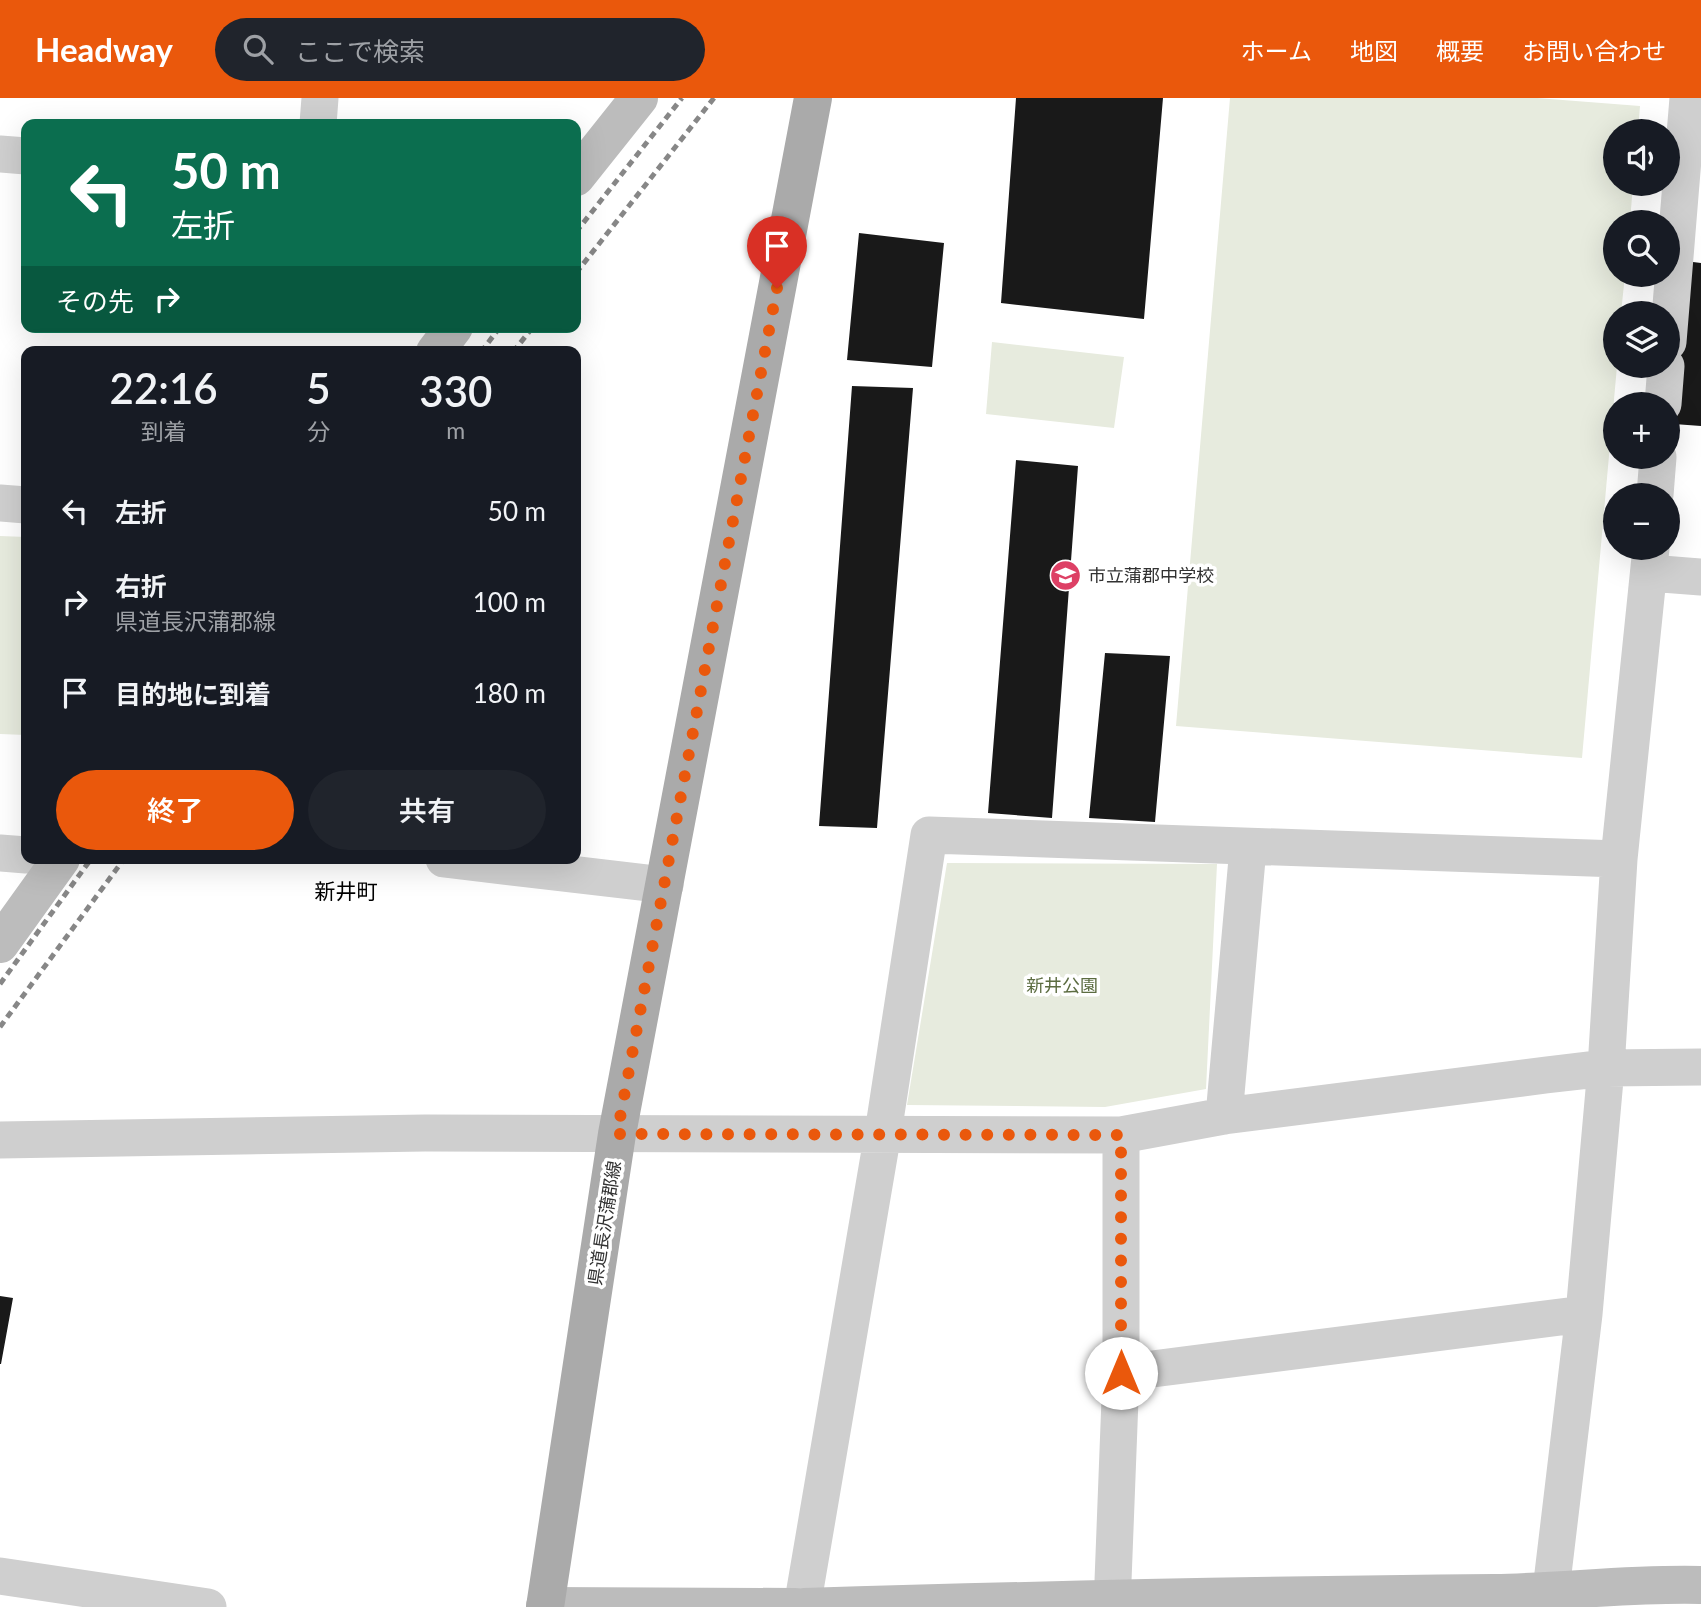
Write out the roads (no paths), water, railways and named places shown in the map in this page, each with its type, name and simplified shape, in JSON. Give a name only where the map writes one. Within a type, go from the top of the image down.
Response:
[{"type":"main road","name":"県道長沢蒲郡線","points":[[543,1607],[617,1134],[813,98]]},
{"type":"street","points":[[318,119],[320,98]]},
{"type":"street","points":[[581,171],[639,98]]},
{"type":"street","points":[[1671,301],[1688,98]]},
{"type":"street","points":[[0,154],[21,156]]},
{"type":"street","points":[[0,503],[21,505]]},
{"type":"street","points":[[1551,1600],[1584,1314],[1606,1068],[1619,859],[1650,560],[1701,577]]},
{"type":"street","points":[[1619,859],[929,835],[883,1133],[803,1607],[1112,1602],[1551,1600],[1655,1584],[1701,1585]]},
{"type":"street","points":[[1224,1116],[1248,848]]},
{"type":"street","points":[[0,853],[21,855]]},
{"type":"street","points":[[0,944],[57,864]]},
{"type":"street","points":[[486,864],[664,885]]},
{"type":"street","points":[[0,1140],[425,1133],[1121,1135],[1224,1116],[1606,1068],[1701,1067]]},
{"type":"street","points":[[1112,1602],[1121,1373],[1121,1135]]},
{"type":"street","points":[[1121,1373],[1584,1314]]},
{"type":"street","points":[[0,1576],[208,1607]]},
{"type":"street","points":[[543,1607],[795,1607]]},
{"type":"railway","points":[[581,226],[682,98]]},
{"type":"railway","points":[[581,267],[714,98]]},
{"type":"railway","points":[[486,346],[495,333]]},
{"type":"railway","points":[[518,346],[528,333]]},
{"type":"railway","points":[[0,984],[87,864]]},
{"type":"railway","points":[[0,1027],[120,864]]},
{"type":"place","name":"市立蒲郡中学校","points":[[1065,575]]},
{"type":"district","name":"新井町","points":[[346,890]]},
{"type":"park label","name":"新井公園","points":[[1062,985]]}]
